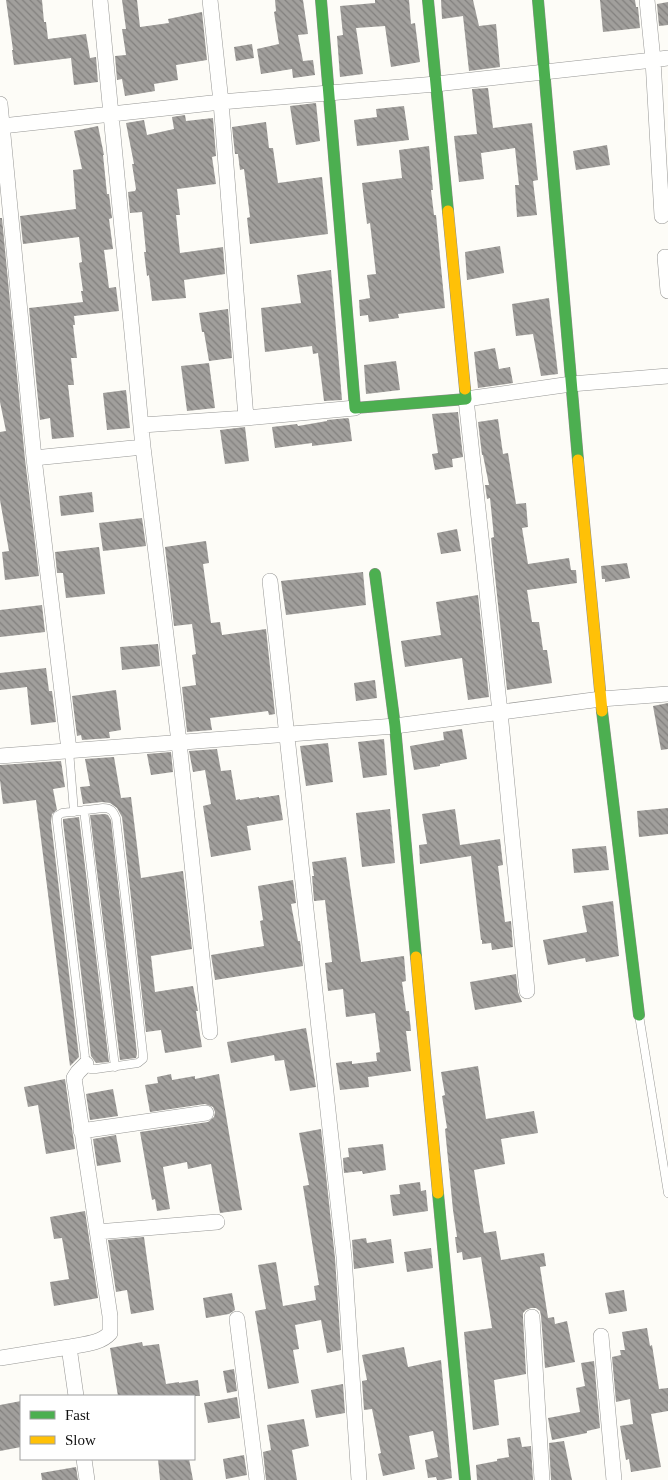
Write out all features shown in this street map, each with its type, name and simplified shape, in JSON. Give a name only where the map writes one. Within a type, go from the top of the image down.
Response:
[{"type":"street","points":[[100,0],[143,447],[179,742],[210,1032]]},
{"type":"street","points":[[210,0],[221,102],[246,418]]},
{"type":"street","points":[[321,0],[355,408]]},
{"type":"street","points":[[428,0],[466,399],[500,712],[527,991]]},
{"type":"street","points":[[538,0],[571,384],[601,699],[639,1016]]},
{"type":"street","points":[[647,0],[661,59],[662,216]]},
{"type":"street","points":[[2,126],[221,102],[436,84],[661,59]]},
{"type":"street","points":[[0,104],[34,458],[69,750]]},
{"type":"street","points":[[665,257],[668,292]]},
{"type":"street","points":[[142,425],[466,399],[571,384],[668,376]]},
{"type":"street","points":[[34,458],[143,447]]},
{"type":"street","points":[[375,574],[394,726],[465,1480]]},
{"type":"street","points":[[270,581],[344,1257],[359,1480]]},
{"type":"street","points":[[0,756],[394,726],[601,699],[668,694]]},
{"type":"street","points":[[0,1358],[97,1341],[105,1338],[110,1333],[110,1316],[74,1078],[86,1064]]},
{"type":"street","points":[[81,1131],[206,1113]]},
{"type":"street","points":[[97,1232],[216,1222]]},
{"type":"street","points":[[532,1318],[542,1480]]},
{"type":"street","points":[[237,1319],[256,1480]]},
{"type":"street","points":[[601,1336],[614,1480]]},
{"type":"street","points":[[69,1347],[76,1395]]},
{"type":"street","points":[[84,1460],[87,1480]]},
{"type":"lane","points":[[69,750],[74,812]]},
{"type":"lane","points":[[109,808],[113,811],[116,818],[143,1054],[143,1060],[138,1063],[96,1069],[90,1069],[86,1064],[57,822],[58,816],[62,813],[84,810],[109,808]]},
{"type":"lane","points":[[84,810],[116,1067]]},
{"type":"lane","points":[[639,1016],[668,1193]]},
{"type":"building","points":[[6,0],[42,0],[48,39],[86,34],[90,58],[96,57],[98,82],[74,85],[71,58],[14,65]]},
{"type":"building","points":[[122,0],[137,0],[140,27],[169,23],[168,19],[202,12],[207,60],[176,65],[178,80],[154,84],[155,91],[125,96],[122,79],[117,80],[115,56],[126,55],[122,29],[126,29]]},
{"type":"building","points":[[275,0],[303,0],[308,34],[298,35],[303,61],[313,60],[315,75],[293,78],[292,69],[261,74],[257,49],[279,44],[274,12],[276,11]]},
{"type":"building","points":[[375,0],[409,0],[411,24],[415,23],[420,62],[391,67],[385,26],[356,28],[363,74],[340,77],[337,36],[343,35],[340,6],[375,3]]},
{"type":"building","points":[[441,0],[473,0],[479,26],[496,24],[500,67],[469,71],[463,16],[442,19]]},
{"type":"building","points":[[600,0],[635,0],[636,7],[638,7],[640,28],[603,32]]},
{"type":"building","points":[[668,2],[668,25],[659,26],[657,4]]},
{"type":"building","points":[[252,44],[254,58],[236,61],[234,47]]},
{"type":"building","points":[[488,88],[493,128],[532,123],[538,180],[533,181],[537,215],[517,217],[515,185],[519,185],[515,148],[481,153],[484,179],[459,182],[454,136],[477,134],[472,89]]},
{"type":"building","points":[[316,103],[320,141],[296,145],[290,106]]},
{"type":"building","points":[[404,106],[409,140],[357,146],[354,120],[377,117],[376,109]]},
{"type":"building","points":[[185,115],[186,121],[213,118],[216,156],[212,157],[216,184],[177,189],[180,215],[176,215],[180,253],[223,247],[225,274],[184,280],[186,298],[152,301],[144,252],[146,252],[142,212],[130,213],[128,192],[135,191],[136,189],[132,164],[134,164],[126,123],[144,120],[147,135],[174,129],[172,117]]},
{"type":"building","points":[[266,122],[269,148],[273,148],[278,183],[322,177],[328,234],[250,244],[247,218],[250,217],[244,169],[240,170],[238,154],[235,154],[232,127]]},
{"type":"building","points":[[98,126],[104,155],[107,194],[109,194],[112,218],[109,219],[113,249],[104,250],[109,288],[116,287],[119,311],[74,316],[75,325],[73,325],[77,358],[71,358],[74,385],[68,385],[74,437],[52,439],[50,418],[40,420],[29,308],[83,302],[79,263],[82,262],[79,237],[23,244],[20,216],[76,209],[73,170],[82,169],[74,131]]},
{"type":"building","points":[[607,145],[610,165],[576,170],[573,151]]},
{"type":"building","points":[[429,146],[433,190],[431,190],[434,215],[436,215],[445,308],[398,314],[399,318],[369,322],[368,315],[360,316],[359,300],[370,298],[367,275],[376,274],[370,223],[367,224],[362,183],[402,178],[399,150]]},
{"type":"building","points":[[0,218],[2,218],[25,459],[39,576],[5,580],[2,552],[9,551],[0,500],[0,432],[6,431],[0,402]]},
{"type":"building","points":[[500,246],[504,273],[467,280],[465,252]]},
{"type":"building","points":[[331,270],[342,400],[324,401],[318,353],[313,354],[312,346],[265,352],[261,308],[301,303],[297,275]]},
{"type":"building","points":[[549,298],[558,374],[541,376],[533,334],[516,336],[512,304]]},
{"type":"building","points":[[228,309],[232,358],[209,361],[199,313]]},
{"type":"building","points":[[495,348],[499,369],[510,367],[513,383],[478,388],[474,352]]},
{"type":"building","points":[[396,361],[400,390],[366,394],[364,365]]},
{"type":"building","points":[[209,363],[215,408],[187,411],[181,366]]},
{"type":"building","points":[[126,390],[130,428],[107,430],[103,393]]},
{"type":"building","points":[[458,412],[463,457],[452,459],[453,467],[435,470],[432,454],[438,453],[432,414]]},
{"type":"building","points":[[348,418],[352,441],[312,446],[312,443],[275,448],[272,427],[297,424],[298,426]]},
{"type":"building","points":[[498,419],[503,454],[508,453],[516,504],[526,503],[528,527],[522,528],[528,564],[569,558],[571,570],[576,570],[577,583],[527,590],[532,622],[539,622],[543,650],[547,650],[552,683],[507,690],[491,538],[494,537],[490,498],[487,499],[485,485],[489,485],[482,455],[478,422]]},
{"type":"building","points":[[245,427],[249,461],[225,464],[220,430]]},
{"type":"building","points":[[92,492],[94,512],[61,516],[59,496]]},
{"type":"building","points":[[142,518],[146,546],[103,551],[99,523]]},
{"type":"building","points":[[457,529],[461,551],[441,554],[437,533]]},
{"type":"building","points":[[206,541],[209,563],[203,564],[211,623],[220,622],[222,635],[266,629],[275,714],[269,715],[268,711],[210,718],[212,730],[187,732],[182,687],[196,685],[192,655],[196,654],[192,624],[174,626],[165,547]]},
{"type":"building","points":[[99,547],[105,594],[66,598],[63,573],[57,573],[55,552]]},
{"type":"building","points":[[627,563],[630,578],[605,582],[605,579],[602,579],[601,566]]},
{"type":"building","points":[[363,572],[366,605],[286,615],[281,581]]},
{"type":"building","points":[[478,595],[489,697],[468,700],[462,658],[405,667],[401,641],[441,635],[436,602]]},
{"type":"building","points":[[42,605],[45,632],[0,637],[0,610]]},
{"type":"building","points":[[158,644],[160,666],[122,670],[120,647]]},
{"type":"building","points":[[46,668],[49,691],[52,691],[56,722],[31,725],[27,687],[0,690],[0,673]]},
{"type":"building","points":[[375,680],[377,698],[356,701],[354,683]]},
{"type":"building","points":[[116,690],[121,730],[109,732],[110,738],[82,740],[81,735],[77,736],[72,696]]},
{"type":"building","points":[[668,703],[668,749],[661,750],[653,706]]},
{"type":"building","points":[[462,729],[467,759],[414,770],[410,746],[444,740],[443,732]]},
{"type":"building","points":[[384,739],[387,775],[363,778],[358,742]]},
{"type":"building","points":[[328,743],[333,782],[306,786],[300,746]]},
{"type":"building","points":[[217,749],[221,771],[231,770],[236,800],[279,795],[283,820],[247,826],[251,850],[211,857],[203,806],[211,804],[205,770],[193,772],[189,751]]},
{"type":"building","points":[[171,752],[173,772],[151,775],[147,754]]},
{"type":"building","points":[[114,757],[121,798],[131,797],[141,878],[183,871],[192,949],[151,956],[155,992],[193,986],[202,1047],[165,1053],[161,1030],[146,1032],[122,817],[117,808],[110,803],[83,804],[80,787],[90,786],[85,759]]},
{"type":"building","points":[[61,761],[65,787],[53,789],[57,810],[52,814],[51,822],[79,1057],[70,1066],[36,800],[3,804],[0,780],[0,765]]},
{"type":"building","points":[[668,808],[668,834],[639,837],[637,811]]},
{"type":"building","points":[[390,809],[395,863],[362,867],[356,813]]},
{"type":"building","points":[[455,809],[460,845],[500,839],[503,865],[498,866],[505,922],[511,921],[513,947],[492,950],[491,943],[482,944],[471,856],[420,864],[419,845],[427,844],[422,814]]},
{"type":"building","points":[[105,814],[111,820],[137,1054],[136,1058],[120,1060],[90,815]]},
{"type":"building","points":[[79,817],[109,1062],[96,1063],[91,1056],[63,822],[63,819]]},
{"type":"building","points":[[606,846],[609,870],[574,873],[572,849]]},
{"type":"building","points":[[346,857],[361,962],[404,956],[406,981],[402,982],[406,1011],[409,1011],[411,1031],[406,1031],[411,1071],[368,1077],[369,1087],[340,1090],[336,1063],[352,1061],[352,1064],[377,1061],[376,1053],[380,1052],[375,1013],[346,1017],[343,989],[328,991],[325,963],[332,962],[325,900],[314,901],[312,862]]},
{"type":"building","points":[[293,880],[296,903],[291,904],[298,941],[300,941],[303,966],[215,980],[211,955],[264,946],[260,921],[263,920],[258,886]]},
{"type":"building","points":[[613,901],[619,956],[586,962],[585,958],[548,965],[543,940],[587,932],[582,906]]},
{"type":"building","points":[[516,974],[518,992],[522,1002],[475,1010],[470,982]]},
{"type":"building","points":[[306,1028],[316,1087],[290,1091],[284,1060],[275,1061],[274,1055],[231,1063],[227,1042]]},
{"type":"building","points":[[478,1066],[486,1119],[534,1111],[538,1133],[501,1139],[505,1164],[474,1170],[484,1233],[496,1231],[501,1260],[544,1253],[546,1266],[540,1267],[548,1318],[554,1317],[555,1324],[567,1321],[575,1362],[545,1368],[540,1311],[536,1308],[526,1310],[523,1313],[523,1318],[526,1374],[494,1380],[499,1425],[473,1430],[464,1332],[492,1328],[481,1257],[463,1260],[462,1252],[457,1253],[455,1237],[457,1237],[445,1129],[447,1128],[442,1096],[445,1095],[441,1072]]},
{"type":"building","points":[[171,1074],[172,1080],[195,1076],[195,1079],[219,1074],[242,1210],[220,1213],[211,1164],[188,1169],[187,1162],[163,1167],[170,1209],[157,1211],[155,1199],[152,1200],[140,1132],[208,1122],[214,1117],[215,1112],[213,1107],[205,1104],[150,1112],[145,1085],[158,1083],[157,1077]]},
{"type":"building","points":[[65,1079],[75,1149],[46,1154],[38,1105],[28,1107],[24,1087]]},
{"type":"building","points":[[113,1089],[118,1116],[90,1120],[86,1094]]},
{"type":"building","points":[[321,1129],[335,1258],[341,1350],[327,1353],[321,1320],[295,1325],[299,1349],[293,1350],[299,1383],[268,1389],[255,1311],[266,1309],[258,1265],[276,1262],[283,1306],[316,1300],[314,1286],[319,1285],[303,1186],[309,1185],[299,1133]]},
{"type":"building","points":[[116,1135],[121,1162],[97,1166],[93,1139]]},
{"type":"building","points":[[383,1144],[386,1170],[363,1174],[362,1171],[344,1173],[343,1158],[349,1157],[348,1148]]},
{"type":"building","points":[[420,1182],[421,1191],[426,1190],[428,1211],[393,1216],[390,1195],[400,1194],[399,1185]]},
{"type":"building","points":[[85,1211],[98,1298],[54,1306],[50,1282],[69,1279],[62,1238],[54,1239],[50,1217]]},
{"type":"building","points":[[144,1237],[154,1310],[131,1314],[127,1290],[116,1292],[108,1240]]},
{"type":"building","points":[[366,1238],[367,1243],[391,1239],[394,1263],[354,1269],[352,1240]]},
{"type":"building","points":[[431,1248],[433,1268],[407,1272],[404,1252]]},
{"type":"building","points":[[624,1290],[627,1311],[609,1314],[605,1293]]},
{"type":"building","points":[[232,1293],[235,1310],[229,1314],[206,1318],[203,1298]]},
{"type":"building","points":[[647,1328],[650,1346],[652,1345],[659,1389],[668,1388],[668,1411],[651,1414],[661,1467],[631,1472],[629,1459],[626,1460],[620,1426],[633,1424],[630,1399],[616,1402],[612,1357],[621,1355],[620,1350],[625,1350],[622,1332]]},
{"type":"building","points":[[142,1342],[143,1346],[159,1344],[166,1384],[198,1380],[200,1396],[118,1395],[110,1348]]},
{"type":"building","points":[[404,1347],[408,1367],[441,1360],[452,1478],[437,1480],[436,1477],[428,1478],[425,1460],[438,1457],[433,1431],[409,1436],[415,1469],[383,1476],[378,1454],[381,1453],[372,1409],[364,1410],[362,1381],[367,1380],[362,1355]]},
{"type":"building","points":[[594,1361],[600,1428],[587,1431],[587,1433],[552,1440],[548,1418],[580,1412],[576,1388],[585,1386],[581,1363]]},
{"type":"building","points":[[234,1369],[237,1391],[227,1393],[223,1371]]},
{"type":"building","points":[[343,1384],[345,1413],[316,1418],[311,1390]]},
{"type":"building","points":[[237,1397],[240,1418],[208,1423],[204,1403]]},
{"type":"building","points":[[20,1401],[20,1447],[0,1451],[0,1405]]},
{"type":"building","points":[[304,1419],[309,1446],[292,1450],[297,1480],[266,1480],[263,1452],[271,1450],[267,1425]]},
{"type":"building","points":[[520,1437],[522,1447],[531,1446],[533,1480],[477,1480],[476,1465],[509,1457],[507,1439]]},
{"type":"building","points":[[564,1441],[572,1480],[551,1480],[549,1443]]},
{"type":"building","points":[[244,1455],[247,1475],[226,1479],[223,1459]]},
{"type":"building","points":[[158,1460],[189,1460],[193,1480],[160,1480]]},
{"type":"building","points":[[76,1467],[78,1480],[42,1480],[41,1473]]},
{"type":"traffic: fast","points":[[321,0],[355,408],[466,399],[465,389]]},
{"type":"traffic: fast","points":[[428,0],[448,211]]},
{"type":"traffic: fast","points":[[538,0],[578,460]]},
{"type":"traffic: fast","points":[[375,574],[395,726],[416,957]]},
{"type":"traffic: fast","points":[[602,711],[639,1015]]},
{"type":"traffic: fast","points":[[438,1193],[465,1480]]},
{"type":"traffic: slow","points":[[448,211],[465,389]]},
{"type":"traffic: slow","points":[[578,460],[602,711]]},
{"type":"traffic: slow","points":[[416,957],[438,1193]]}]
